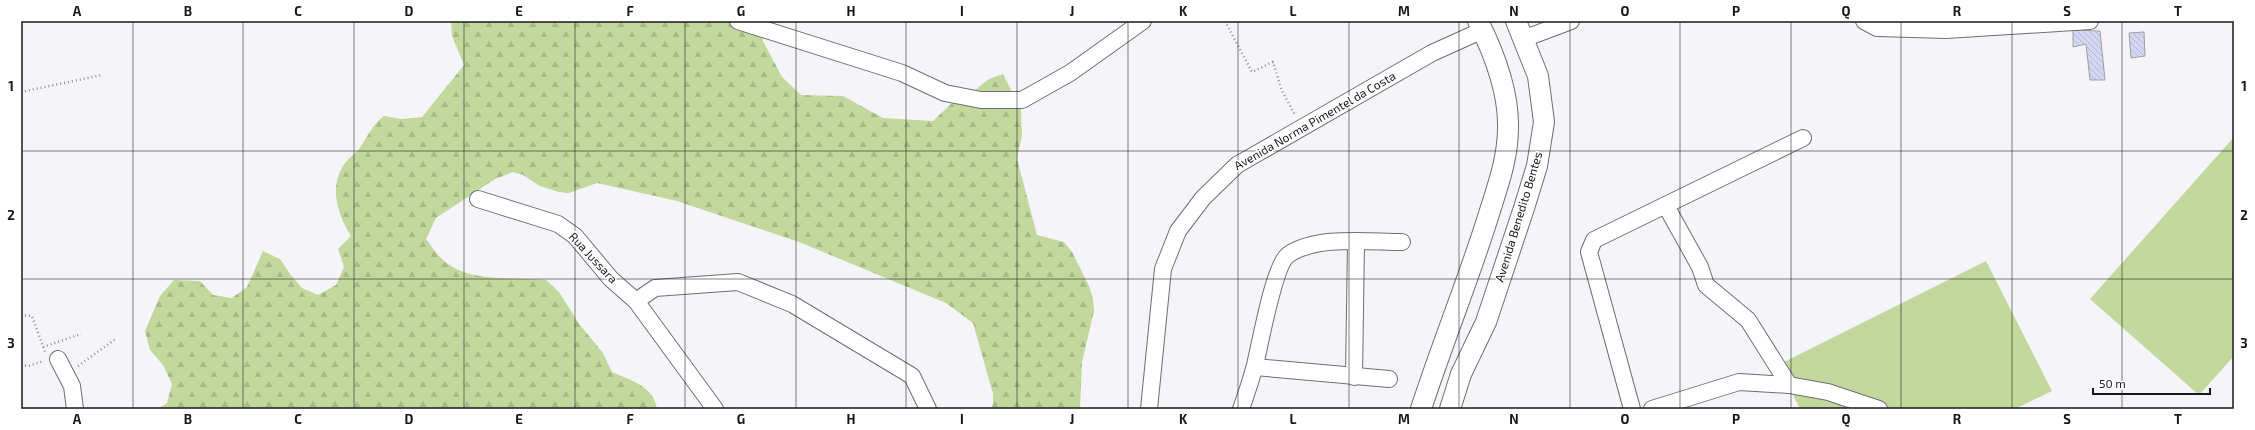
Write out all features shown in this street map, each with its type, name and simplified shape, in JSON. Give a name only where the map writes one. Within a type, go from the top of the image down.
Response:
[{"type":"street","points":[[738,21],[902,73],[945,93],[982,100],[1022,100],[1070,73],[1143,21]]},
{"type":"street","name":"Avenida Benedito Bentes","points":[[1450,409],[1461,374],[1486,322],[1537,166],[1544,122],[1538,76],[1516,21]]},
{"type":"street","points":[[1523,39],[1571,21]]},
{"type":"street","points":[[1864,21],[1877,28],[1946,30],[2090,21]]},
{"type":"street","points":[[1422,409],[1483,232],[1505,161],[1508,128],[1507,104],[1497,66],[1480,26]]},
{"type":"street","name":"Avenida Norma Pimentel da Costa","points":[[1149,409],[1163,269],[1178,231],[1203,198],[1237,165],[1480,26]]},
{"type":"street","points":[[1632,409],[1589,252],[1594,240],[1803,138]]},
{"type":"street","name":"Rua Jussara","points":[[478,199],[558,224],[575,236],[612,279],[636,301],[715,409]]},
{"type":"street","points":[[1666,206],[1700,267],[1706,285],[1748,320],[1790,386]]},
{"type":"street","points":[[1241,409],[1255,367],[1274,284],[1287,256],[1303,247],[1334,242],[1402,242]]},
{"type":"street","points":[[1354,376],[1356,242]]},
{"type":"street","points":[[636,301],[655,288],[738,282],[792,304],[912,376],[928,409]]},
{"type":"street","points":[[53,360],[66,375],[72,386],[75,409]]},
{"type":"street","points":[[1436,366],[1461,374]]},
{"type":"street","points":[[1255,367],[1388,380]]},
{"type":"street","points":[[1652,409],[1739,382],[1790,386],[1828,392],[1879,409]]},
{"type":"path","points":[[1225,21],[1252,72],[1273,62],[1282,91],[1302,128]]},
{"type":"path","points":[[21,92],[102,75]]},
{"type":"path","points":[[21,316],[32,316],[43,346],[53,360],[28,366],[21,365]]},
{"type":"path","points":[[43,346],[81,334]]},
{"type":"path","points":[[66,375],[117,338]]},
{"type":"green space","points":[[451,21],[760,21],[763,41],[782,77],[801,95],[843,96],[883,118],[933,121],[952,103],[966,97],[989,79],[1003,74],[1021,109],[1022,135],[1017,159],[1037,235],[1064,242],[1072,252],[1089,286],[1093,299],[1094,311],[1082,362],[1080,409],[991,409],[993,404],[993,394],[973,323],[946,303],[799,242],[677,201],[597,183],[569,193],[559,192],[540,186],[523,175],[513,172],[495,179],[436,218],[426,239],[443,261],[472,275],[497,278],[546,280],[559,292],[580,325],[603,353],[612,372],[633,381],[646,389],[655,401],[657,409],[158,409],[167,403],[172,384],[163,365],[150,350],[145,331],[160,296],[174,280],[200,281],[213,295],[232,298],[247,287],[263,251],[280,259],[302,288],[318,295],[336,285],[344,267],[338,249],[351,236],[342,219],[337,202],[336,193],[339,175],[345,163],[360,148],[370,131],[380,119],[384,116],[401,119],[422,117],[464,65],[452,36]]},
{"type":"green space","points":[[2234,137],[2234,356],[2199,395],[2090,299]]},
{"type":"green space","points":[[1986,261],[2052,391],[2015,409],[1800,409],[1778,365]]},
{"type":"building","points":[[2073,30],[2100,31],[2105,80],[2090,80],[2086,44],[2073,47]]},
{"type":"building","points":[[2144,32],[2145,56],[2131,58],[2129,33]]}]
